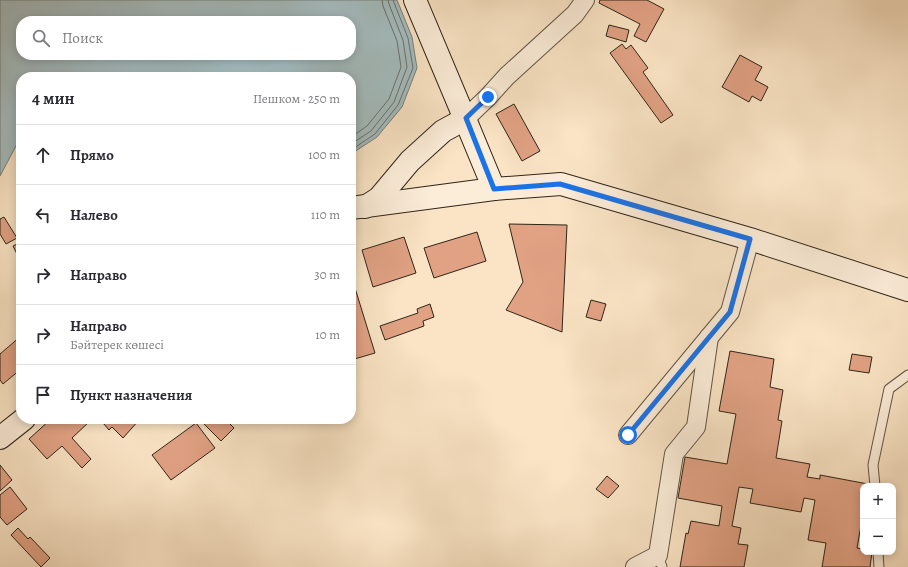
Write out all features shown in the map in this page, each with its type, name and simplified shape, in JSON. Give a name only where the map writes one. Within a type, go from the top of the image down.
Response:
[{"type":"street","points":[[415,0],[466,118],[494,189]]},
{"type":"street","points":[[358,207],[379,198],[410,161],[444,131],[466,118],[507,76],[576,14],[586,0]]},
{"type":"street","points":[[358,207],[494,189],[560,184],[750,239],[908,290]]},
{"type":"street","points":[[628,435],[730,312],[750,239]]},
{"type":"street","points":[[635,567],[660,561],[674,454],[696,427],[709,337]]},
{"type":"street","points":[[0,438],[18,424]]},
{"type":"lane","points":[[874,483],[873,465],[889,389],[908,375]]},
{"type":"lane","points":[[878,555],[879,567]]},
{"type":"water","points":[[0,0],[397,0],[412,37],[417,68],[402,107],[377,137],[356,151],[356,72],[16,72],[16,146],[0,176]]},
{"type":"building","points":[[600,0],[647,0],[664,9],[646,42],[634,36],[640,24],[599,3]]},
{"type":"building","points":[[609,25],[629,30],[626,42],[606,36]]},
{"type":"building","points":[[622,44],[626,49],[631,45],[648,68],[643,72],[673,115],[661,123],[610,53]]},
{"type":"building","points":[[740,55],[762,67],[755,80],[768,87],[761,101],[752,96],[749,102],[722,87]]},
{"type":"building","points":[[514,104],[540,151],[522,161],[496,114]]},
{"type":"building","points":[[4,217],[16,236],[16,239],[6,244],[0,234],[0,219]]},
{"type":"building","points":[[509,224],[567,225],[562,332],[506,310],[523,282]]},
{"type":"building","points":[[477,232],[486,261],[434,278],[424,248]]},
{"type":"building","points":[[404,237],[416,273],[373,287],[362,250]]},
{"type":"building","points":[[16,244],[16,252],[13,246]]},
{"type":"building","points":[[356,291],[375,353],[356,359]]},
{"type":"building","points":[[591,300],[606,304],[601,321],[586,317]]},
{"type":"building","points":[[430,304],[434,317],[423,321],[424,326],[385,340],[380,326],[418,313],[417,309]]},
{"type":"building","points":[[16,340],[16,373],[3,384],[0,380],[0,354]]},
{"type":"building","points":[[730,351],[774,359],[770,387],[783,390],[778,420],[782,421],[776,458],[810,464],[807,477],[820,479],[820,475],[863,483],[860,483],[860,531],[857,548],[860,548],[860,555],[872,555],[870,567],[822,567],[826,543],[808,540],[815,500],[804,498],[801,512],[750,503],[753,489],[739,487],[732,526],[741,528],[738,544],[748,545],[744,567],[680,567],[686,533],[688,534],[691,521],[719,526],[722,506],[678,498],[685,457],[727,464],[736,414],[719,411]]},
{"type":"building","points":[[852,354],[872,357],[869,373],[849,370]]},
{"type":"building","points":[[46,424],[87,424],[72,438],[91,459],[82,468],[62,446],[47,459],[29,439]]},
{"type":"building","points":[[104,424],[136,424],[123,438],[112,427],[109,430]]},
{"type":"building","points":[[195,424],[197,424],[215,448],[171,480],[152,455]]},
{"type":"building","points":[[204,424],[230,424],[234,428],[221,441]]},
{"type":"building","points":[[0,465],[12,480],[0,491]]},
{"type":"building","points":[[607,476],[619,486],[608,498],[596,489]]},
{"type":"building","points":[[10,487],[27,509],[7,525],[0,517],[0,495]]},
{"type":"building","points":[[18,528],[28,539],[30,537],[50,558],[41,567],[11,535]]},
{"type":"route","points":[[488,97],[466,118],[494,189],[560,184],[750,239],[730,312],[628,435]]}]
